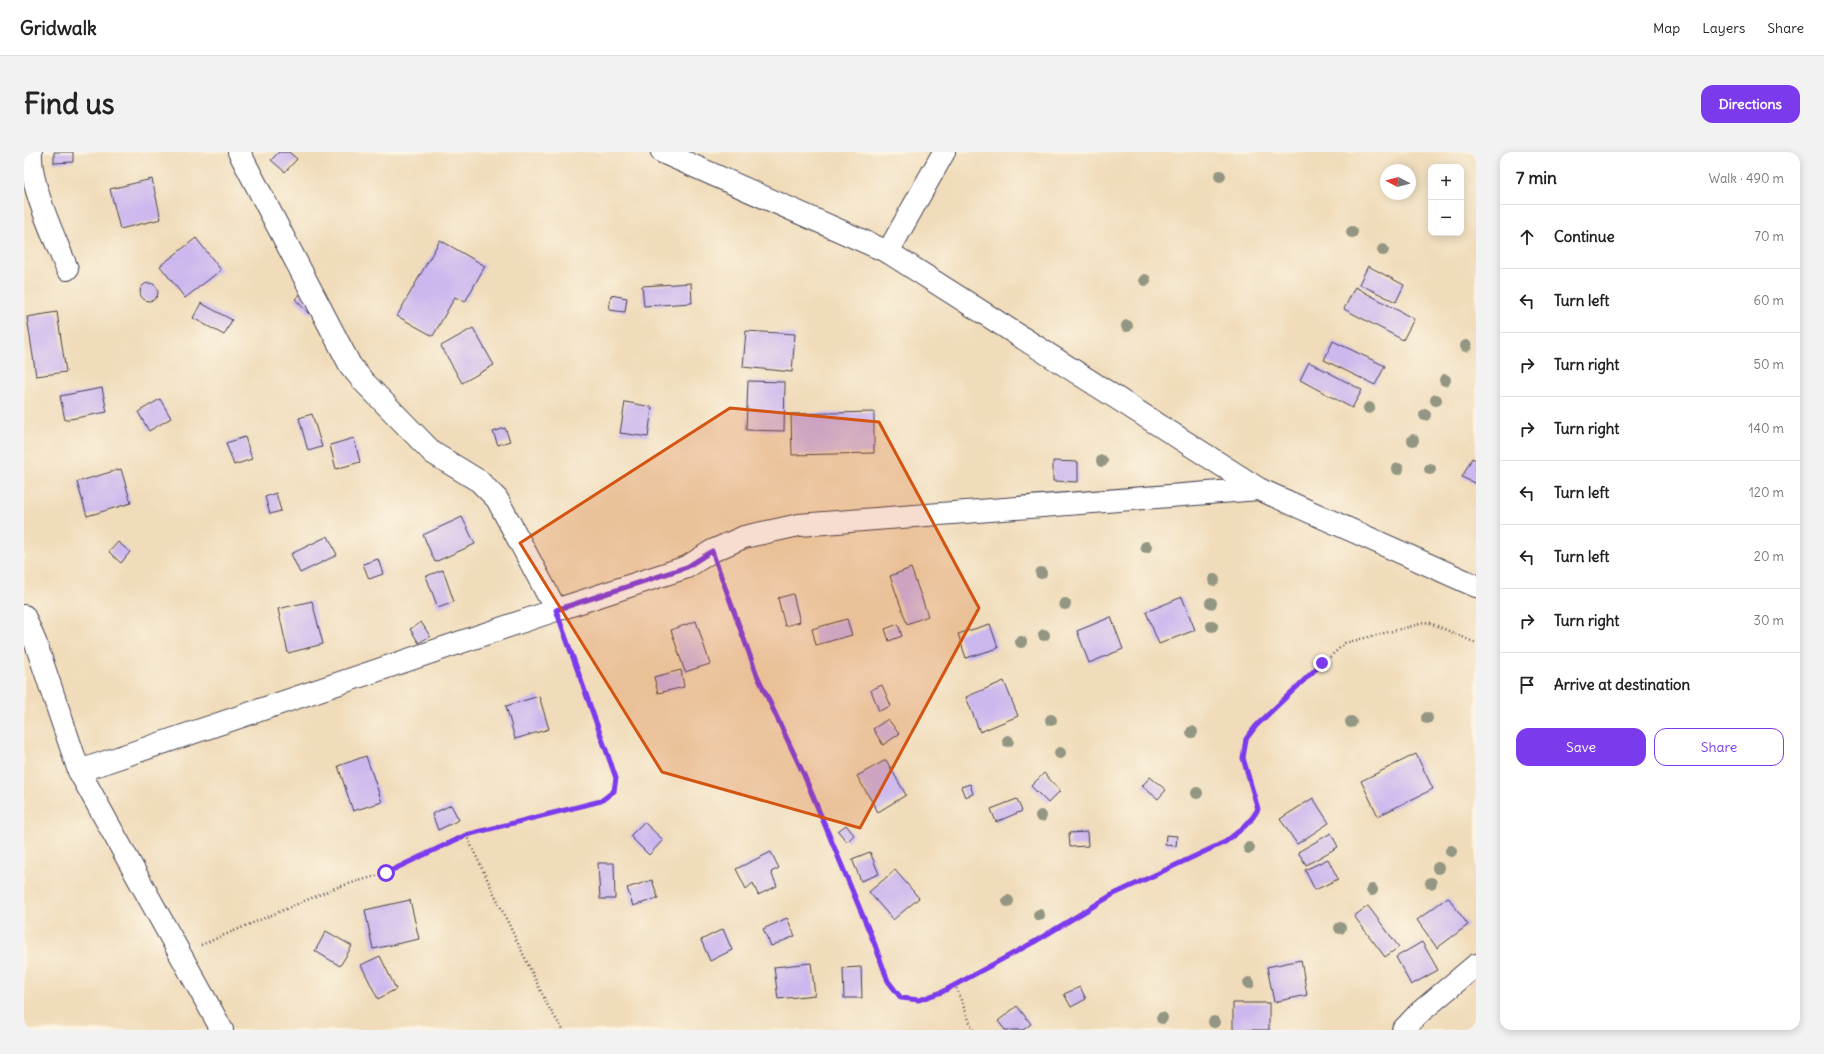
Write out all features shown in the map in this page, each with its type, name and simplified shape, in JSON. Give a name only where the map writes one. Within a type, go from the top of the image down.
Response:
[{"type":"street","points":[[31,152],[36,186],[67,270]]},
{"type":"street","points":[[239,152],[350,365],[363,381],[432,453],[479,481],[497,499],[556,610]]},
{"type":"street","points":[[662,152],[888,252],[1259,489],[1476,586]]},
{"type":"street","points":[[888,252],[944,152]]},
{"type":"street","points":[[79,771],[687,567],[712,551],[744,537],[799,525],[1259,489]]},
{"type":"street","points":[[24,616],[36,644],[79,771],[222,1030]]},
{"type":"street","points":[[1403,1030],[1419,1013],[1476,964]]},
{"type":"path","points":[[712,551],[757,675],[804,775],[875,945],[888,981],[901,998],[919,1000],[955,985],[1034,942],[1112,895],[1225,842],[1239,832],[1252,820],[1258,809],[1243,758],[1246,739],[1256,726],[1345,643],[1428,622],[1476,643]]},
{"type":"path","points":[[181,954],[335,888],[386,873],[466,835],[601,801],[614,791],[616,778],[556,610]]},
{"type":"path","points":[[466,835],[549,1008],[563,1030]]},
{"type":"path","points":[[955,985],[973,1030]]},
{"type":"highlighted area","points":[[730,408],[879,422],[979,608],[860,828],[662,772],[520,543]]},
{"type":"building","points":[[54,152],[73,152],[73,162],[54,163]]},
{"type":"building","points":[[279,152],[289,152],[297,159],[285,172],[271,160]]},
{"type":"building","points":[[152,179],[161,219],[120,229],[110,189]]},
{"type":"building","points":[[196,238],[221,270],[185,298],[160,266]]},
{"type":"building","points":[[440,240],[485,266],[465,302],[455,297],[433,336],[397,316]]},
{"type":"building","points":[[1368,266],[1404,285],[1396,302],[1359,284]]},
{"type":"building","points":[[149,283],[155,286],[158,292],[155,298],[149,301],[143,298],[140,292],[143,286]]},
{"type":"building","points":[[691,283],[692,303],[644,306],[642,286]]},
{"type":"building","points":[[1355,287],[1414,319],[1403,340],[1344,309]]},
{"type":"building","points":[[303,292],[316,307],[309,314],[295,299]]},
{"type":"building","points":[[611,295],[627,298],[625,312],[609,310]]},
{"type":"building","points":[[201,303],[232,320],[224,335],[193,318]]},
{"type":"building","points":[[57,312],[66,372],[36,376],[27,317]]},
{"type":"building","points":[[473,328],[494,365],[462,383],[441,346]]},
{"type":"building","points":[[746,331],[795,334],[792,372],[743,367]]},
{"type":"building","points":[[1333,341],[1385,366],[1375,385],[1324,360]]},
{"type":"building","points":[[1309,362],[1362,390],[1352,408],[1300,380]]},
{"type":"building","points":[[748,381],[785,382],[784,431],[746,430]]},
{"type":"building","points":[[102,388],[107,412],[65,420],[60,396]]},
{"type":"building","points":[[160,399],[171,418],[149,431],[138,412]]},
{"type":"building","points":[[625,402],[652,407],[648,437],[620,433]]},
{"type":"building","points":[[874,412],[874,453],[792,455],[791,414]]},
{"type":"building","points":[[312,414],[322,447],[308,451],[299,418]]},
{"type":"building","points":[[505,428],[510,441],[498,445],[493,432]]},
{"type":"building","points":[[245,437],[252,459],[234,465],[226,443]]},
{"type":"building","points":[[354,438],[360,462],[336,469],[330,445]]},
{"type":"building","points":[[1472,458],[1476,460],[1476,484],[1462,477]]},
{"type":"building","points":[[1053,461],[1078,462],[1078,482],[1053,481]]},
{"type":"building","points":[[121,469],[131,503],[87,516],[77,482]]},
{"type":"building","points":[[276,493],[281,511],[270,514],[265,497]]},
{"type":"building","points":[[462,517],[475,544],[435,562],[423,535]]},
{"type":"building","points":[[328,536],[337,555],[300,573],[291,554]]},
{"type":"building","points":[[118,542],[130,552],[121,563],[109,552]]},
{"type":"building","points":[[378,559],[383,574],[369,579],[363,564]]},
{"type":"building","points":[[911,568],[928,616],[907,624],[890,576]]},
{"type":"building","points":[[443,570],[454,602],[438,608],[426,576]]},
{"type":"building","points":[[793,594],[800,622],[785,626],[778,598]]},
{"type":"building","points":[[1182,597],[1195,630],[1159,644],[1146,612]]},
{"type":"building","points":[[312,601],[323,644],[288,653],[278,609]]},
{"type":"building","points":[[1111,617],[1123,649],[1089,663],[1077,631]]},
{"type":"building","points":[[847,619],[852,635],[816,645],[812,629]]},
{"type":"building","points":[[696,621],[710,664],[685,672],[671,630]]},
{"type":"building","points":[[421,622],[430,636],[419,643],[410,629]]},
{"type":"building","points":[[898,624],[902,636],[889,641],[885,629]]},
{"type":"building","points":[[990,624],[998,648],[966,658],[958,634]]},
{"type":"building","points":[[681,670],[684,687],[658,693],[654,677]]},
{"type":"building","points":[[1004,681],[1018,716],[980,732],[966,697]]},
{"type":"building","points":[[882,685],[891,706],[879,711],[871,690]]},
{"type":"building","points":[[539,696],[549,729],[515,739],[506,706]]},
{"type":"building","points":[[888,719],[899,734],[883,745],[873,729]]},
{"type":"building","points":[[1416,754],[1433,789],[1378,816],[1361,781]]},
{"type":"building","points":[[366,756],[382,802],[353,811],[338,766]]},
{"type":"building","points":[[886,760],[906,795],[878,812],[857,776]]},
{"type":"building","points":[[1044,773],[1060,791],[1048,803],[1031,786]]},
{"type":"building","points":[[1150,777],[1166,790],[1158,799],[1142,786]]},
{"type":"building","points":[[970,784],[973,794],[965,797],[961,787]]},
{"type":"building","points":[[1313,798],[1329,823],[1297,844],[1280,819]]},
{"type":"building","points":[[1017,799],[1022,811],[996,822],[991,809]]},
{"type":"building","points":[[451,805],[459,820],[438,830],[432,814]]},
{"type":"building","points":[[644,822],[663,840],[649,855],[630,836]]},
{"type":"building","points":[[846,825],[854,835],[847,842],[838,831]]},
{"type":"building","points":[[1087,832],[1088,846],[1070,847],[1069,833]]},
{"type":"building","points":[[1331,833],[1338,847],[1306,865],[1298,852]]},
{"type":"building","points":[[1166,835],[1177,836],[1176,846],[1165,845]]},
{"type":"building","points":[[771,852],[779,868],[771,872],[777,886],[758,895],[753,883],[746,889],[736,869]]},
{"type":"building","points":[[870,852],[879,874],[861,881],[852,859]]},
{"type":"building","points":[[1328,859],[1338,879],[1315,890],[1305,870]]},
{"type":"building","points":[[598,863],[614,863],[615,899],[600,899]]},
{"type":"building","points":[[895,870],[919,898],[893,920],[869,892]]},
{"type":"building","points":[[652,880],[658,898],[633,906],[627,888]]},
{"type":"building","points":[[1448,897],[1468,925],[1437,948],[1417,920]]},
{"type":"building","points":[[410,900],[419,939],[373,949],[365,910]]},
{"type":"building","points":[[1368,906],[1399,947],[1385,957],[1354,916]]},
{"type":"building","points":[[787,918],[795,936],[771,946],[763,929]]},
{"type":"building","points":[[723,929],[732,950],[710,961],[701,940]]},
{"type":"building","points":[[326,931],[352,946],[340,966],[315,951]]},
{"type":"building","points":[[1422,942],[1438,970],[1411,985],[1396,957]]},
{"type":"building","points":[[380,956],[396,989],[378,999],[361,965]]},
{"type":"building","points":[[1301,960],[1307,995],[1274,1002],[1267,967]]},
{"type":"building","points":[[811,963],[815,995],[778,999],[774,967]]},
{"type":"building","points":[[861,967],[862,998],[844,998],[843,968]]},
{"type":"building","points":[[1080,987],[1086,999],[1071,1007],[1064,994]]},
{"type":"building","points":[[1233,1003],[1269,1003],[1269,1030],[1233,1030]]},
{"type":"building","points":[[1017,1006],[1031,1024],[1023,1030],[1005,1030],[998,1021]]},
{"type":"route","points":[[386,873],[466,835],[601,801],[614,791],[616,778],[556,610],[687,567],[712,551],[757,675],[804,775],[875,945],[888,981],[901,998],[919,1000],[942,992],[1034,942],[1112,895],[1225,842],[1239,832],[1252,820],[1258,809],[1243,758],[1246,739],[1256,726],[1322,663]]}]
